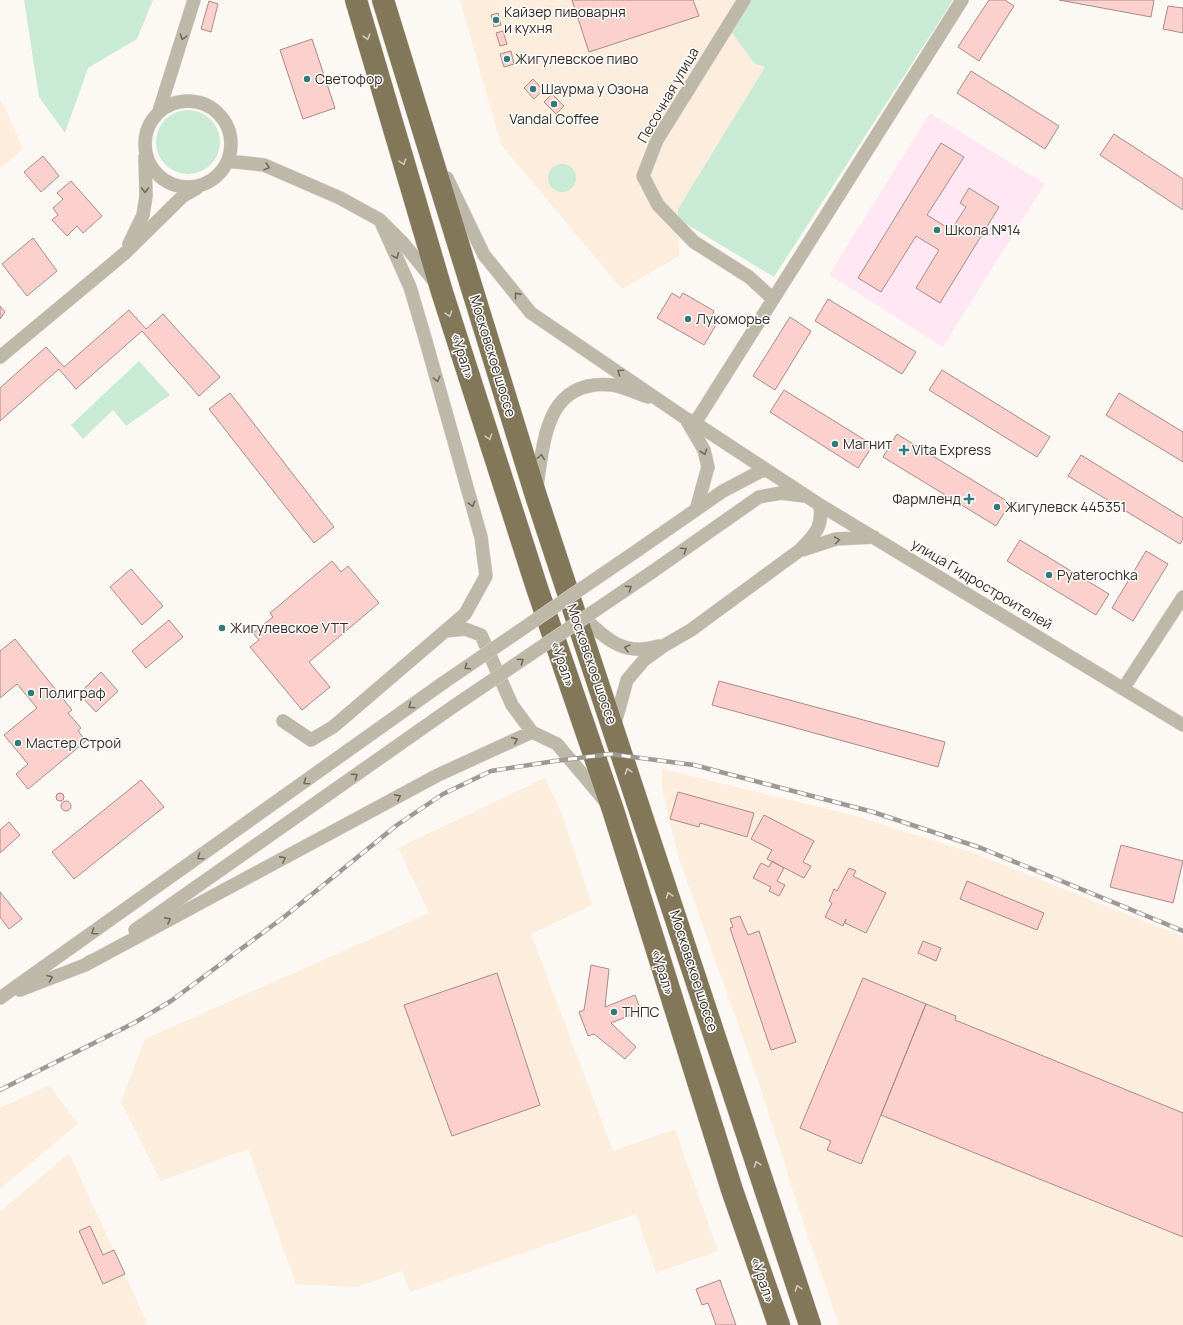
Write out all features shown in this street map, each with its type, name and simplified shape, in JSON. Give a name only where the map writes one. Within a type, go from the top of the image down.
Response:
[{"type":"highway","name":"«Урал»","points":[[356,0],[442,292],[537,588],[613,810],[732,1190],[779,1325]]},
{"type":"highway","name":"Московское шоссе","points":[[383,0],[418,118],[536,496],[810,1325]]},
{"type":"street","points":[[125,253],[143,215],[146,196],[144,137],[150,123],[159,111],[194,0]]},
{"type":"street","name":"Песочная улица","points":[[744,0],[657,140],[643,176],[658,204],[694,242],[749,277],[773,299]]},
{"type":"street","points":[[696,510],[708,467],[704,450],[690,421],[773,299],[962,0]]},
{"type":"street","points":[[0,357],[125,253],[183,196],[214,179],[224,169],[232,146],[230,131],[223,117],[211,106],[189,100],[174,102],[159,111]]},
{"type":"street","name":"улица Гидростроителей","points":[[418,118],[484,255],[531,313],[690,421],[809,497],[820,506],[874,537],[1183,725]]},
{"type":"street","points":[[144,137],[145,153],[152,170],[168,183],[183,187],[200,186]]},
{"type":"street","points":[[228,161],[264,165],[340,198],[380,220],[403,243],[442,292]]},
{"type":"street","points":[[283,722],[311,740],[333,727],[465,614],[486,576],[481,537],[410,287],[380,220]]},
{"type":"street","points":[[536,496],[544,440],[550,420],[564,398],[586,386],[613,385],[664,402]]},
{"type":"street","points":[[0,998],[443,683],[723,491],[765,469]]},
{"type":"street","points":[[85,965],[454,706],[652,572],[759,497],[781,493],[809,497]]},
{"type":"street","points":[[613,728],[627,680],[644,660],[665,644],[691,630],[800,550],[815,534],[822,519],[820,506]]},
{"type":"street","points":[[800,550],[836,539],[874,537]]},
{"type":"street","points":[[1123,689],[1183,597]]},
{"type":"street","points":[[572,607],[605,638],[626,649],[645,650],[665,644]]},
{"type":"street","points":[[446,631],[465,629],[481,635],[512,705],[532,732],[557,744],[613,810]]},
{"type":"street","points":[[0,998],[85,965],[438,776],[532,732]]},
{"type":"shaded area","points":[[460,0],[953,0],[885,103],[678,209],[679,256],[622,289],[501,145]]},
{"type":"shaded area","points":[[0,100],[5,107],[23,149],[0,168]]},
{"type":"shaded area","name":"Школа №14","points":[[930,113],[1045,184],[943,347],[829,275]]},
{"type":"shaded area","points":[[662,769],[852,815],[974,853],[1183,937],[1183,1325],[839,1325],[801,1216],[759,1083],[678,856],[662,788]]},
{"type":"shaded area","points":[[545,778],[561,812],[592,905],[531,934],[613,1151],[675,1129],[718,1251],[656,1273],[636,1214],[410,1292],[402,1271],[357,1287],[296,1284],[248,1149],[161,1181],[121,1102],[145,1039],[429,913],[398,848]]},
{"type":"shaded area","points":[[49,1085],[78,1124],[0,1189],[0,1108]]},
{"type":"shaded area","points":[[69,1153],[148,1325],[0,1325],[0,1212]]},
{"type":"green space","points":[[24,0],[153,0],[137,39],[88,68],[65,133],[39,97]]},
{"type":"green space","points":[[744,0],[953,0],[774,277],[678,219],[678,209],[765,67],[754,63],[728,27]]},
{"type":"green space","points":[[188,110],[206,116],[214,124],[220,142],[214,160],[206,168],[188,174],[170,168],[162,160],[156,142],[162,124],[170,116]]},
{"type":"green space","points":[[562,164],[572,168],[576,178],[572,188],[562,192],[552,188],[548,178],[552,168]]},
{"type":"green space","points":[[139,361],[170,395],[126,426],[113,410],[83,439],[71,425]]},
{"type":"building","points":[[572,0],[693,0],[699,16],[589,52]]},
{"type":"building","points":[[989,0],[1005,0],[1014,6],[979,61],[958,47]]},
{"type":"building","points":[[1059,0],[1154,0],[1151,17]]},
{"type":"building","points":[[209,1],[218,4],[211,32],[201,29]]},
{"type":"building","points":[[1168,6],[1183,8],[1183,33],[1163,29]]},
{"type":"building","name":"Кайзер пивоварня и кухня","points":[[498,13],[501,25],[494,27],[491,15]]},
{"type":"building","points":[[503,31],[507,44],[500,46],[496,33]]},
{"type":"building","name":"Светофор","points":[[312,39],[335,108],[303,119],[280,50]]},
{"type":"building","name":"Жигулевское пиво","points":[[511,51],[514,64],[504,67],[500,54]]},
{"type":"building","points":[[971,71],[1059,126],[1045,149],[957,93]]},
{"type":"building","name":"Шаурма у Озона","points":[[533,79],[543,90],[534,99],[524,88]]},
{"type":"building","name":"Vandal Coffee","points":[[552,94],[564,106],[556,114],[544,102]]},
{"type":"building","points":[[1114,134],[1183,179],[1183,210],[1100,155]]},
{"type":"building","points":[[941,143],[964,157],[927,215],[951,230],[966,207],[960,203],[969,188],[999,207],[940,303],[916,288],[939,250],[916,236],[881,292],[858,278]]},
{"type":"building","points":[[43,156],[59,176],[41,192],[24,172]]},
{"type":"building","points":[[71,181],[102,216],[83,233],[77,226],[67,236],[52,220],[58,215],[53,208],[63,199],[57,193]]},
{"type":"building","points":[[33,238],[57,271],[27,296],[2,264]]},
{"type":"building","name":"Лукоморье","points":[[672,293],[680,298],[683,293],[714,311],[712,316],[719,320],[704,345],[657,318]]},
{"type":"building","points":[[828,299],[916,352],[902,374],[815,321]]},
{"type":"building","points":[[0,306],[5,312],[0,319]]},
{"type":"building","points":[[129,310],[146,329],[163,314],[220,377],[199,396],[142,331],[76,389],[59,369],[0,421],[0,388],[46,347],[64,367]]},
{"type":"building","points":[[790,317],[811,331],[775,390],[753,376]]},
{"type":"building","points":[[942,370],[1050,437],[1037,457],[929,390]]},
{"type":"building","points":[[784,390],[873,445],[858,468],[770,412]]},
{"type":"building","points":[[230,393],[334,527],[314,543],[209,409]]},
{"type":"building","points":[[1119,393],[1183,432],[1183,462],[1106,415]]},
{"type":"building","points":[[897,434],[1010,503],[996,526],[883,457]]},
{"type":"building","points":[[1081,455],[1183,518],[1183,539],[1180,544],[1068,476]]},
{"type":"building","points":[[1020,540],[1109,594],[1096,615],[1007,561]]},
{"type":"building","points":[[1146,551],[1168,564],[1133,621],[1112,608]]},
{"type":"building","points":[[332,561],[341,572],[348,566],[379,603],[309,662],[330,687],[302,710],[250,647],[259,640],[253,633],[273,617],[270,613]]},
{"type":"building","points":[[131,569],[163,606],[142,625],[110,587]]},
{"type":"building","points":[[169,620],[183,637],[146,668],[132,651]]},
{"type":"building","points":[[15,639],[72,710],[68,713],[81,728],[78,731],[86,741],[28,789],[16,774],[28,764],[4,735],[37,708],[17,684],[0,698],[0,651]]},
{"type":"building","points":[[101,672],[118,691],[96,712],[79,694]]},
{"type":"building","points":[[719,681],[945,742],[938,767],[712,705]]},
{"type":"building","points":[[141,780],[164,807],[74,879],[52,852]]},
{"type":"building","points":[[678,792],[754,813],[747,837],[700,823],[699,827],[670,819]]},
{"type":"building","points":[[58,793],[62,793],[64,797],[62,801],[58,801],[56,799],[56,795]]},
{"type":"building","points":[[66,801],[71,806],[66,811],[61,806]]},
{"type":"building","points":[[764,815],[814,841],[803,862],[811,866],[804,878],[767,859],[772,850],[751,839]]},
{"type":"building","points":[[9,822],[20,835],[0,853],[0,830]]},
{"type":"building","points":[[1121,845],[1183,861],[1173,903],[1110,887]]},
{"type":"building","points":[[772,861],[784,868],[777,881],[785,885],[779,896],[769,891],[771,887],[753,878],[761,863],[769,867]]},
{"type":"building","points":[[849,868],[856,871],[853,876],[886,893],[866,933],[845,923],[846,919],[843,926],[825,917],[832,903],[829,901],[834,889],[837,891]]},
{"type":"building","points":[[967,881],[1044,913],[1037,930],[960,899]]},
{"type":"building","points":[[0,892],[22,919],[9,929],[0,917]]},
{"type":"building","points":[[740,916],[748,935],[759,931],[796,1042],[771,1050],[730,928],[733,927],[730,919]]},
{"type":"building","points":[[923,941],[941,948],[936,961],[918,953]]},
{"type":"building","points":[[591,965],[609,969],[605,1007],[635,995],[641,1011],[611,1023],[636,1047],[625,1059],[594,1034],[588,1036],[579,1012],[584,1010]]},
{"type":"building","points":[[497,973],[540,1105],[452,1136],[404,1005]]},
{"type":"building","points":[[863,978],[926,1004],[861,1164],[827,1150],[831,1141],[800,1128]]},
{"type":"building","points":[[926,1004],[956,1016],[955,1020],[1183,1113],[1183,1237],[881,1115]]},
{"type":"building","points":[[90,1226],[103,1255],[114,1250],[125,1274],[103,1284],[79,1231]]},
{"type":"building","points":[[720,1280],[736,1325],[716,1325],[708,1303],[702,1305],[696,1289]]},
{"type":"railway","points":[[0,1090],[134,1023],[171,1001],[284,917],[397,825],[443,794],[491,771],[555,761],[610,754],[694,765],[873,812],[981,848],[1183,931]]},
{"type":"place","name":"Кайзер пивоварня и кухня","points":[[496,20]]},
{"type":"place","name":"Жигулевское пиво","points":[[507,59]]},
{"type":"place","name":"Светофор","points":[[307,79]]},
{"type":"place","name":"Шаурма у Озона","points":[[533,89]]},
{"type":"place","name":"Vandal Coffee","points":[[554,104]]},
{"type":"place","name":"Школа №14","points":[[937,230]]},
{"type":"place","name":"Лукоморье","points":[[688,319]]},
{"type":"place","name":"Магнит","points":[[835,444]]},
{"type":"place","name":"Vita Express","points":[[904,450]]},
{"type":"place","name":"Фармленд","points":[[969,499]]},
{"type":"place","name":"Жигулевск 445351","points":[[997,507]]},
{"type":"place","name":"Pyaterochka","points":[[1049,575]]},
{"type":"place","name":"Жигулевское УТТ","points":[[222,628]]},
{"type":"place","name":"Полиграф","points":[[31,693]]},
{"type":"place","name":"Мастер Строй","points":[[18,743]]},
{"type":"place","name":"ТНПС","points":[[614,1012]]}]
